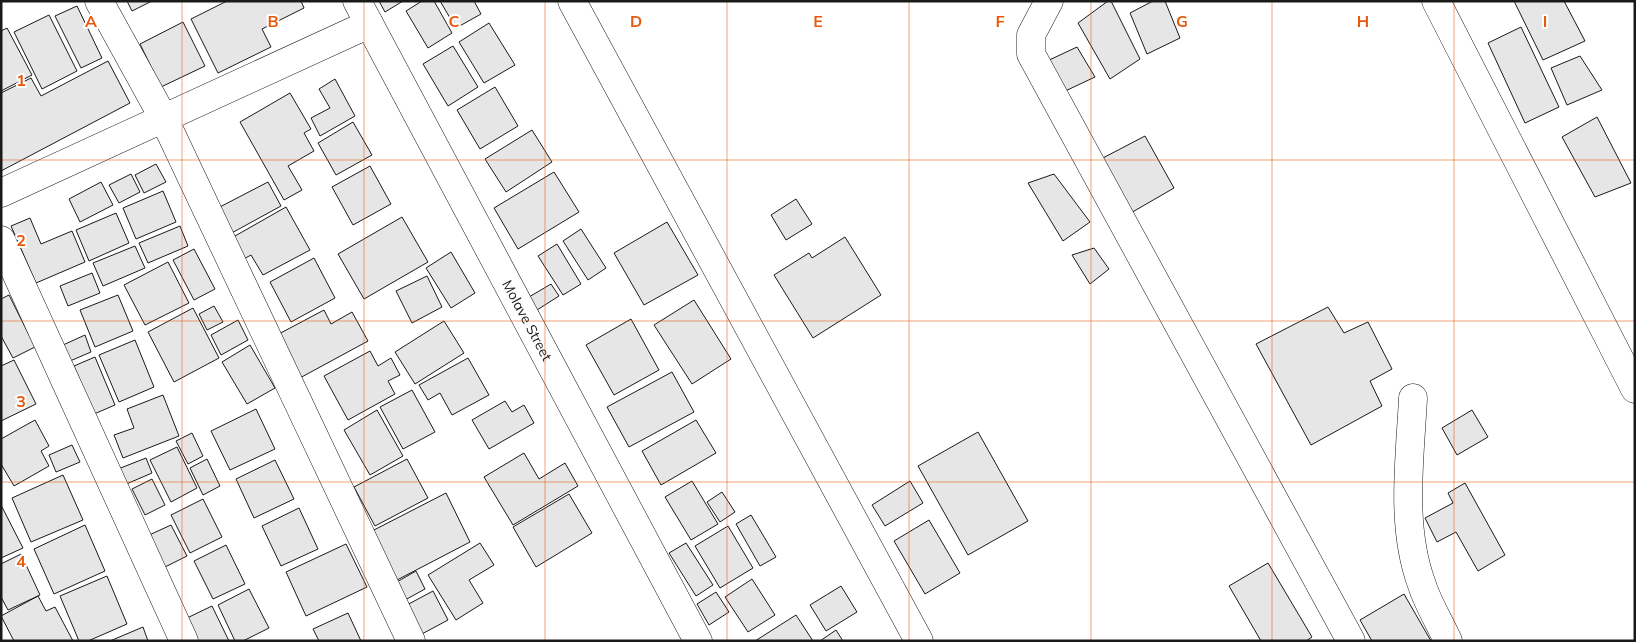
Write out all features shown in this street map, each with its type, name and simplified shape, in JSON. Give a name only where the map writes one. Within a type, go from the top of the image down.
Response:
[{"type":"street","points":[[99,1],[164,118],[411,641]]},
{"type":"street","points":[[572,1],[919,641]]},
{"type":"street","points":[[1049,1],[1031,35],[1030,54],[1351,641]]},
{"type":"street","points":[[1436,1],[1635,389]]},
{"type":"street","points":[[1,193],[164,118],[363,13]]},
{"type":"street","name":"Molave Street","points":[[363,13],[698,641]]},
{"type":"street","points":[[1,240],[184,641]]},
{"type":"street","points":[[1413,398],[1408,486],[1412,546],[1422,585],[1448,641]]},
{"type":"building","points":[[127,1],[152,1],[132,11]]},
{"type":"building","points":[[227,1],[301,1],[304,8],[262,29],[271,47],[218,73],[191,19]]},
{"type":"building","points":[[379,1],[403,1],[385,12]]},
{"type":"building","points":[[422,1],[434,1],[452,33],[428,48],[406,11]]},
{"type":"building","points":[[440,1],[474,1],[481,14],[456,28]]},
{"type":"building","points":[[1108,1],[1111,1],[1140,59],[1110,79],[1078,23]]},
{"type":"building","points":[[1153,1],[1165,1],[1180,38],[1147,54],[1130,13]]},
{"type":"building","points":[[1514,1],[1564,1],[1585,41],[1543,60]]},
{"type":"building","points":[[77,6],[102,58],[81,68],[55,16]]},
{"type":"building","points":[[49,15],[77,71],[42,89],[14,32]]},
{"type":"building","points":[[183,22],[205,66],[161,87],[140,44]]},
{"type":"building","points":[[489,23],[515,65],[484,83],[459,42]]},
{"type":"building","points":[[1521,27],[1559,107],[1525,123],[1488,43]]},
{"type":"building","points":[[7,28],[32,75],[1,91],[1,31]]},
{"type":"building","points":[[453,46],[478,87],[448,106],[423,64]]},
{"type":"building","points":[[1077,47],[1095,77],[1061,93],[1045,62]]},
{"type":"building","points":[[1580,56],[1602,90],[1567,105],[1551,68]]},
{"type":"building","points":[[108,61],[130,103],[1,171],[1,93],[31,78],[41,96]]},
{"type":"building","points":[[335,79],[355,116],[320,136],[311,118],[330,108],[319,89]]},
{"type":"building","points":[[495,87],[518,126],[480,149],[457,110]]},
{"type":"building","points":[[290,93],[311,129],[304,133],[314,151],[288,166],[302,190],[284,200],[240,122]]},
{"type":"building","points":[[1597,117],[1631,183],[1595,197],[1562,137]]},
{"type":"building","points":[[353,122],[372,155],[336,175],[318,143]]},
{"type":"building","points":[[532,130],[552,162],[506,192],[485,159]]},
{"type":"building","points":[[1145,136],[1174,188],[1129,214],[1099,160]]},
{"type":"building","points":[[156,164],[166,182],[144,193],[135,175]]},
{"type":"building","points":[[370,166],[391,204],[353,225],[332,187]]},
{"type":"building","points":[[554,172],[579,212],[518,249],[494,208]]},
{"type":"building","points":[[131,174],[140,192],[119,203],[109,185]]},
{"type":"building","points":[[1054,174],[1090,222],[1063,241],[1028,183]]},
{"type":"building","points":[[101,182],[113,205],[80,222],[69,199]]},
{"type":"building","points":[[268,182],[281,206],[228,235],[214,210]]},
{"type":"building","points":[[163,191],[176,222],[136,239],[123,208]]},
{"type":"building","points":[[796,199],[812,224],[786,240],[771,215]]},
{"type":"building","points":[[286,207],[310,250],[263,275],[251,255],[240,261],[228,240]]},
{"type":"building","points":[[116,213],[129,243],[89,261],[76,230]]},
{"type":"building","points":[[402,217],[428,262],[364,299],[338,254]]},
{"type":"building","points":[[30,218],[41,244],[72,231],[85,262],[36,283],[11,226]]},
{"type":"building","points":[[667,222],[698,275],[644,305],[614,253]]},
{"type":"building","points":[[180,226],[188,246],[148,263],[139,243]]},
{"type":"building","points":[[581,229],[606,268],[588,280],[563,241]]},
{"type":"building","points":[[845,237],[881,295],[813,338],[774,275],[809,253],[812,258]]},
{"type":"building","points":[[557,244],[581,284],[563,295],[538,256]]},
{"type":"building","points":[[135,246],[145,268],[103,286],[93,263]]},
{"type":"building","points":[[1094,248],[1109,269],[1090,284],[1072,255]]},
{"type":"building","points":[[194,249],[215,289],[194,300],[173,260]]},
{"type":"building","points":[[451,252],[475,293],[451,308],[426,268]]},
{"type":"building","points":[[314,258],[335,298],[291,322],[270,282]]},
{"type":"building","points":[[168,262],[189,303],[145,325],[124,285]]},
{"type":"building","points":[[92,273],[100,293],[68,306],[60,286]]},
{"type":"building","points":[[427,276],[442,307],[412,323],[396,291]]},
{"type":"building","points":[[551,284],[559,296],[537,310],[529,297]]},
{"type":"building","points":[[9,295],[35,347],[13,358],[1,336],[1,299]]},
{"type":"building","points":[[118,295],[133,331],[95,347],[80,310]]},
{"type":"building","points":[[694,300],[731,359],[692,384],[654,325]]},
{"type":"building","points":[[214,306],[223,322],[207,330],[199,314]]},
{"type":"building","points":[[1328,307],[1344,333],[1368,322],[1392,369],[1370,381],[1382,406],[1311,445],[1256,344]]},
{"type":"building","points":[[193,308],[219,358],[174,382],[148,332]]},
{"type":"building","points":[[324,310],[331,324],[352,312],[368,341],[298,379],[275,336]]},
{"type":"building","points":[[631,319],[659,370],[614,395],[586,345]]},
{"type":"building","points":[[238,320],[248,340],[221,355],[211,335]]},
{"type":"building","points":[[444,321],[464,353],[415,384],[395,352]]},
{"type":"building","points":[[85,335],[91,352],[70,361],[63,345]]},
{"type":"building","points":[[135,340],[154,387],[119,402],[99,355]]},
{"type":"building","points":[[250,345],[275,388],[247,404],[222,362]]},
{"type":"building","points":[[370,351],[378,366],[391,358],[400,375],[388,381],[395,394],[348,420],[324,376]]},
{"type":"building","points":[[95,357],[115,405],[94,414],[74,366]]},
{"type":"building","points":[[468,358],[489,395],[452,415],[440,393],[428,400],[419,385]]},
{"type":"building","points":[[14,360],[36,404],[1,421],[1,366]]},
{"type":"building","points":[[672,372],[694,412],[629,447],[607,407]]},
{"type":"building","points":[[412,390],[435,432],[403,449],[380,407]]},
{"type":"building","points":[[163,395],[179,436],[123,458],[114,435],[134,428],[127,409]]},
{"type":"building","points":[[505,401],[512,412],[524,405],[534,423],[489,449],[472,420]]},
{"type":"building","points":[[256,409],[275,449],[230,470],[211,431]]},
{"type":"building","points":[[377,410],[403,456],[370,475],[344,430]]},
{"type":"building","points":[[1472,410],[1488,437],[1457,455],[1442,428]]},
{"type":"building","points":[[35,420],[49,446],[41,451],[49,466],[14,486],[1,464],[1,439]]},
{"type":"building","points":[[696,420],[716,453],[661,485],[642,451]]},
{"type":"building","points":[[978,432],[1028,521],[968,555],[918,466]]},
{"type":"building","points":[[192,433],[203,456],[188,464],[176,441]]},
{"type":"building","points":[[72,445],[80,462],[56,472],[49,455]]},
{"type":"building","points":[[177,447],[197,488],[171,502],[150,460]]},
{"type":"building","points":[[524,453],[539,479],[565,463],[578,486],[513,525],[484,477]]},
{"type":"building","points":[[146,458],[152,473],[124,485],[118,469]]},
{"type":"building","points":[[207,459],[220,486],[203,495],[190,468]]},
{"type":"building","points":[[407,459],[428,498],[375,526],[354,487]]},
{"type":"building","points":[[275,460],[294,499],[254,518],[236,479]]},
{"type":"building","points":[[63,475],[83,520],[31,542],[12,498]]},
{"type":"building","points":[[152,479],[165,505],[145,515],[132,489]]},
{"type":"building","points":[[692,481],[718,524],[691,540],[665,497]]},
{"type":"building","points":[[910,481],[923,503],[885,526],[872,505]]},
{"type":"building","points":[[1465,483],[1505,555],[1478,571],[1456,532],[1437,542],[1425,518],[1453,503],[1448,493]]},
{"type":"building","points":[[722,492],[735,512],[720,522],[707,502]]},
{"type":"building","points":[[446,493],[470,542],[397,580],[372,531]]},
{"type":"building","points":[[569,494],[592,533],[536,567],[513,527]]},
{"type":"building","points":[[203,499],[222,537],[190,553],[171,515]]},
{"type":"building","points":[[1,505],[23,548],[1,558]]},
{"type":"building","points":[[299,508],[318,549],[281,566],[262,526]]},
{"type":"building","points":[[751,515],[776,557],[760,566],[736,524]]},
{"type":"building","points":[[929,520],[960,573],[925,594],[894,541]]},
{"type":"building","points":[[85,525],[105,571],[54,594],[34,549]]},
{"type":"building","points":[[171,525],[187,556],[163,568],[147,536]]},
{"type":"building","points":[[728,526],[753,568],[720,588],[695,546]]},
{"type":"building","points":[[480,543],[494,565],[469,580],[483,603],[456,620],[428,575]]},
{"type":"building","points":[[686,543],[713,585],[696,596],[669,553]]},
{"type":"building","points":[[346,544],[367,587],[306,616],[286,572]]},
{"type":"building","points":[[226,545],[245,584],[213,599],[194,561]]},
{"type":"building","points":[[21,554],[40,595],[8,610],[1,597],[1,564]]},
{"type":"building","points":[[1268,563],[1312,637],[1306,641],[1261,641],[1229,586]]},
{"type":"building","points":[[416,571],[425,589],[405,600],[395,583]]},
{"type":"building","points":[[107,576],[127,624],[88,641],[79,641],[60,596]]},
{"type":"building","points":[[752,579],[775,615],[748,632],[725,597]]},
{"type":"building","points":[[841,586],[857,612],[826,631],[810,605]]},
{"type":"building","points":[[249,589],[269,628],[243,641],[235,641],[218,605]]},
{"type":"building","points":[[433,591],[448,620],[420,635],[405,606]]},
{"type":"building","points":[[716,592],[729,612],[709,625],[697,604]]},
{"type":"building","points":[[1404,594],[1431,641],[1372,641],[1360,620]]},
{"type":"building","points":[[38,596],[46,611],[55,607],[73,641],[14,641],[1,616]]},
{"type":"building","points":[[212,606],[229,641],[198,641],[187,618]]},
{"type":"building","points":[[348,613],[361,641],[319,641],[313,629]]},
{"type":"building","points":[[796,615],[813,641],[755,641]]},
{"type":"building","points":[[143,627],[148,641],[110,641]]},
{"type":"building","points":[[836,630],[843,641],[820,641]]}]
